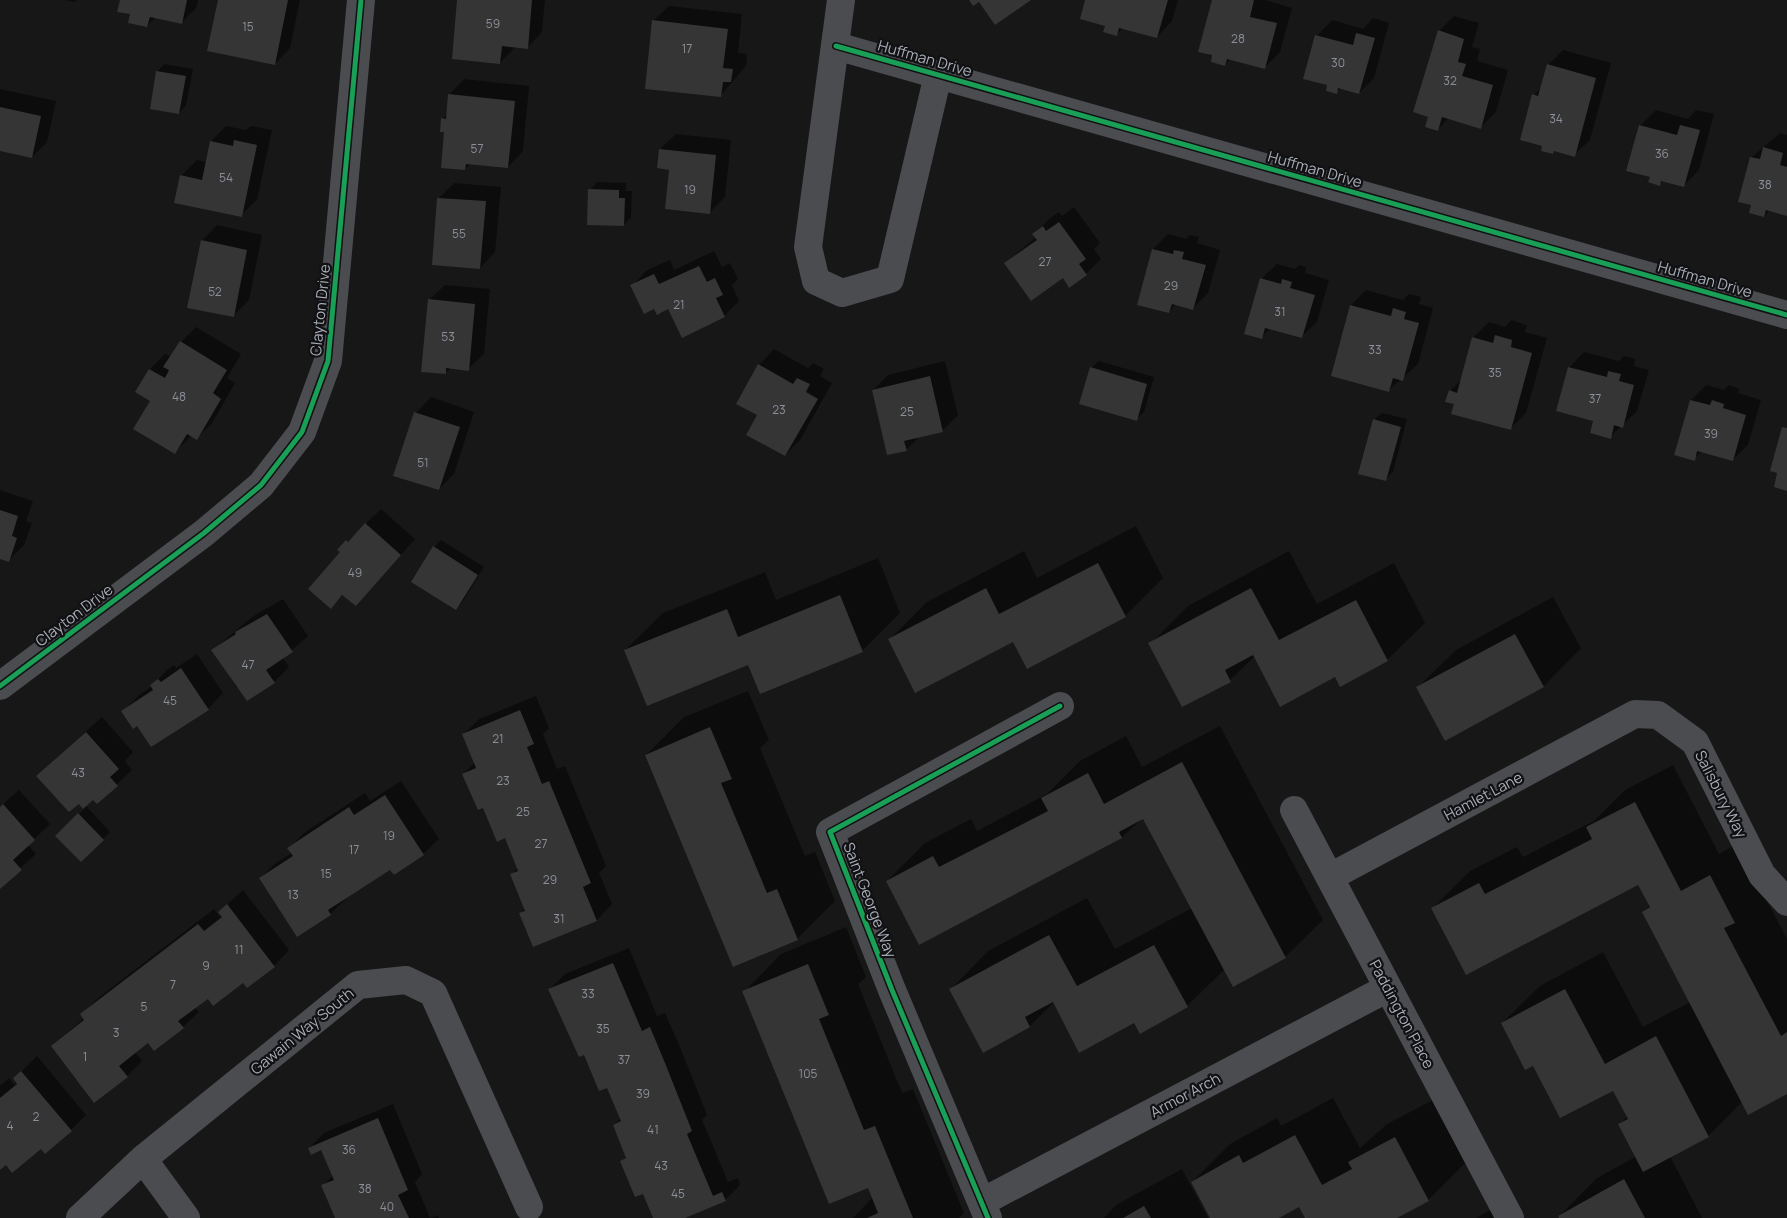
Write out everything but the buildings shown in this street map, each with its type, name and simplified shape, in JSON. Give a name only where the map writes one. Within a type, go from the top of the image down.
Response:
[{"type":"street","name":"Clayton Drive","points":[[0,686],[204,533],[261,485],[302,432],[328,360],[361,0]]},
{"type":"street","name":"Huffman Drive","points":[[841,0],[808,247],[816,281],[842,293],[890,279],[938,75]]},
{"type":"street","name":"Huffman Drive","points":[[836,46],[1787,315]]},
{"type":"street","name":"Saint George Way","points":[[985,1210],[892,990],[830,832],[1060,706]]},
{"type":"street","name":"Hamlet Lane","points":[[1330,877],[1635,714]]},
{"type":"street","name":"Salisbury Way","points":[[1635,714],[1658,715],[1695,742],[1762,875],[1787,902]]},
{"type":"street","name":"Paddington Place","points":[[1294,810],[1510,1218]]},
{"type":"street","name":"Gawain Way South","points":[[80,1218],[143,1159],[358,985],[406,980],[433,993],[529,1207]]},
{"type":"street","name":"Armor Arch","points":[[985,1210],[1388,988]]},
{"type":"street","points":[[143,1159],[186,1218]]},
{"type":"cycle path","points":[[0,686],[204,533],[261,485],[302,432],[328,361],[361,0]]},
{"type":"cycle path","points":[[836,46],[1787,315]]},
{"type":"cycle path","points":[[988,1218],[892,990],[830,832],[1060,706]]}]
